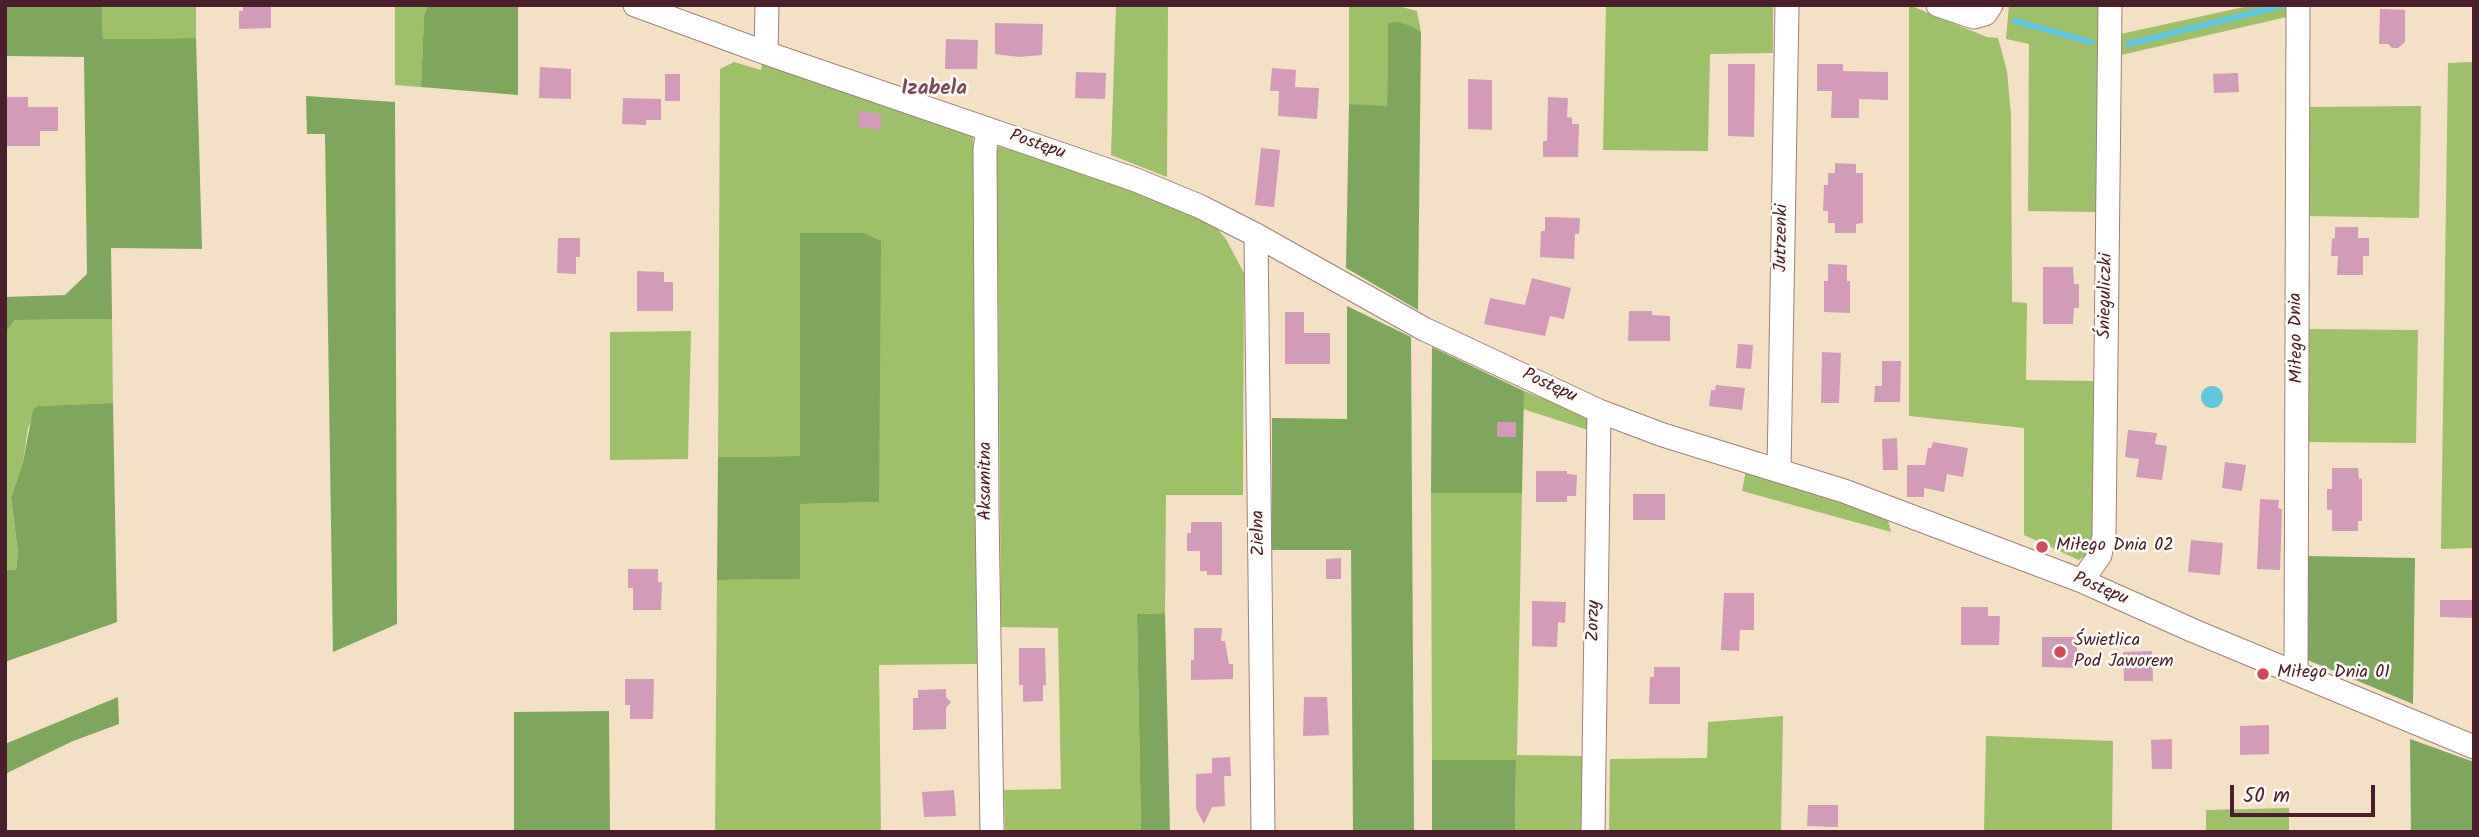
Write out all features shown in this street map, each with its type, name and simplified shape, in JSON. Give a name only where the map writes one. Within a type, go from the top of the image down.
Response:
[{"type":"street","name":"Postępu","points":[[635,5],[766,53],[1136,180],[1199,206],[1424,329],[1598,411],[1663,435],[1844,491],[2082,581],[2194,631],[2474,747]]},
{"type":"street","points":[[766,53],[767,5]]},
{"type":"street","name":"Jutrzenki","points":[[1779,470],[1787,5]]},
{"type":"street","points":[[1938,5],[1974,17],[1985,14],[1991,5]]},
{"type":"street","name":"Śnieguliczki","points":[[2082,581],[2100,555],[2104,536],[2110,5]]},
{"type":"street","name":"Miłego Dnia","points":[[2296,672],[2298,5]]},
{"type":"street","name":"Aksamitna","points":[[988,130],[985,149],[987,510],[992,832]]},
{"type":"street","name":"Zielna","points":[[1256,235],[1263,832]]},
{"type":"street","name":"Zorzy","points":[[1593,832],[1598,411]]},
{"type":"green space","points":[[5,5],[102,5],[103,39],[196,38],[202,249],[111,248],[112,319],[15,320],[5,333],[5,297],[65,295],[87,274],[84,57],[5,56]]},
{"type":"green space","points":[[102,5],[196,5],[196,38],[103,39]]},
{"type":"green space","points":[[395,5],[428,5],[424,17],[421,87],[395,85]]},
{"type":"green space","points":[[428,5],[518,5],[518,95],[421,87],[424,16]]},
{"type":"green space","points":[[1116,5],[1168,5],[1167,177],[1111,155]]},
{"type":"green space","points":[[1349,5],[1394,5],[1417,11],[1421,32],[1413,27],[1388,23],[1387,107],[1349,104]]},
{"type":"green space","points":[[1606,5],[1773,5],[1773,53],[1710,54],[1708,151],[1603,150]]},
{"type":"green space","points":[[1909,5],[1987,37],[1998,38],[2007,71],[2011,115],[2012,302],[2027,303],[2026,380],[2096,381],[2094,549],[2079,560],[2024,535],[2024,428],[1909,416]]},
{"type":"green space","points":[[2009,5],[2098,5],[2097,212],[2028,211],[2029,44],[2006,39]]},
{"type":"green space","points":[[2253,5],[2291,5],[2291,16],[2117,56],[2116,35]]},
{"type":"green space","points":[[1399,22],[1421,32],[1418,310],[1346,268],[1349,104],[1387,106],[1388,23]]},
{"type":"green space","points":[[763,60],[973,136],[977,664],[879,665],[881,832],[715,832],[717,580],[799,579],[800,504],[879,502],[800,233],[800,456],[718,457],[720,69],[734,62],[761,70]]},
{"type":"green space","points":[[2474,62],[2474,548],[2441,549],[2448,63]]},
{"type":"green space","points":[[306,96],[395,102],[397,624],[333,652],[325,134],[307,134]]},
{"type":"green space","points":[[2421,106],[2419,218],[2306,216],[2308,107]]},
{"type":"green space","points":[[997,146],[1113,181],[1213,224],[1226,239],[1244,273],[1243,495],[1166,495],[1165,613],[1137,614],[1141,832],[1005,832],[1004,790],[1061,789],[1058,628],[1001,627]]},
{"type":"green space","points":[[800,233],[863,233],[881,241],[879,502],[800,504],[800,579],[717,580],[718,457],[800,456]]},
{"type":"green space","points":[[1347,306],[1411,337],[1414,832],[1353,832],[1351,550],[1272,550],[1272,418],[1347,419]]},
{"type":"green space","points":[[112,319],[113,403],[38,406],[28,428],[23,462],[11,497],[18,552],[16,570],[5,570],[5,333],[15,320]]},
{"type":"green space","points":[[2306,329],[2418,330],[2416,443],[2306,442]]},
{"type":"green space","points":[[691,331],[688,459],[610,460],[610,332]]},
{"type":"green space","points":[[1432,347],[1524,391],[1522,493],[1431,493]]},
{"type":"green space","points":[[1524,391],[1589,416],[1588,430],[1523,409]]},
{"type":"green space","points":[[113,403],[117,622],[5,662],[5,570],[16,570],[18,552],[11,497],[23,462],[33,410],[38,406]]},
{"type":"green space","points":[[1746,470],[1887,516],[1891,532],[1742,491]]},
{"type":"green space","points":[[1431,493],[1522,493],[1517,755],[1584,756],[1583,832],[1515,832],[1516,760],[1432,760]]},
{"type":"green space","points":[[2305,556],[2415,558],[2413,704],[2303,658]]},
{"type":"green space","points":[[1165,613],[1170,832],[1141,832],[1137,614]]},
{"type":"green space","points":[[118,697],[119,724],[73,741],[5,774],[5,744]]},
{"type":"green space","points":[[609,711],[610,832],[514,832],[514,712]]},
{"type":"green space","points":[[1783,716],[1781,832],[1609,832],[1610,759],[1707,758],[1708,722]]},
{"type":"green space","points":[[1986,736],[2113,741],[2112,832],[1984,832]]},
{"type":"green space","points":[[2410,739],[2474,762],[2474,832],[2411,832]]},
{"type":"green space","points":[[1432,760],[1516,760],[1515,832],[1432,832]]},
{"type":"green space","points":[[2289,808],[2289,832],[2206,832],[2206,810]]},
{"type":"water","points":[[2212,386],[2220,389],[2223,397],[2220,405],[2212,408],[2204,405],[2201,397],[2204,389]]},
{"type":"building","points":[[243,5],[271,5],[271,28],[239,29],[239,11],[243,11]]},
{"type":"building","points":[[2380,9],[2405,10],[2405,42],[2398,48],[2379,44]]},
{"type":"building","points":[[995,23],[1043,24],[1042,55],[1019,57],[995,54]]},
{"type":"building","points":[[946,39],[978,40],[977,69],[945,69]]},
{"type":"building","points":[[1728,64],[1755,64],[1754,137],[1728,136]]},
{"type":"building","points":[[1817,64],[1843,64],[1843,71],[1888,72],[1888,100],[1859,99],[1859,118],[1831,118],[1832,91],[1817,91]]},
{"type":"building","points":[[540,67],[571,69],[571,99],[539,98]]},
{"type":"building","points":[[1272,68],[1296,70],[1295,87],[1319,88],[1317,119],[1278,116],[1279,91],[1270,91]]},
{"type":"building","points":[[1076,72],[1106,73],[1105,99],[1075,98]]},
{"type":"building","points":[[2238,73],[2239,92],[2214,93],[2213,74]]},
{"type":"building","points":[[665,74],[680,74],[680,101],[665,101]]},
{"type":"building","points":[[1468,79],[1492,80],[1492,130],[1468,129]]},
{"type":"building","points":[[7,97],[28,97],[28,107],[58,107],[58,131],[40,131],[40,146],[5,146]]},
{"type":"building","points":[[1548,97],[1568,98],[1567,117],[1572,118],[1572,124],[1579,124],[1578,157],[1543,157],[1543,141],[1547,141]]},
{"type":"building","points":[[623,98],[661,99],[661,120],[646,120],[646,125],[622,124]]},
{"type":"building","points":[[859,111],[882,114],[880,130],[858,127]]},
{"type":"building","points":[[1261,148],[1280,150],[1274,207],[1255,205]]},
{"type":"building","points":[[1835,163],[1856,164],[1856,173],[1863,173],[1863,223],[1856,224],[1856,233],[1835,233],[1835,223],[1828,223],[1828,211],[1823,211],[1824,185],[1828,185],[1828,173],[1835,173]]},
{"type":"building","points":[[1545,217],[1580,218],[1579,234],[1575,234],[1574,259],[1540,257],[1541,231],[1545,231]]},
{"type":"building","points":[[2335,227],[2358,227],[2358,238],[2369,238],[2369,256],[2363,256],[2363,275],[2337,275],[2338,256],[2331,256]]},
{"type":"building","points":[[558,238],[580,238],[576,274],[557,273]]},
{"type":"building","points":[[1828,264],[1847,265],[1850,313],[1824,312],[1824,281],[1828,281]]},
{"type":"building","points":[[2043,267],[2073,267],[2074,284],[2079,284],[2079,308],[2074,308],[2073,324],[2043,324]]},
{"type":"building","points":[[637,271],[664,272],[664,282],[673,282],[673,311],[637,311]]},
{"type":"building","points":[[1532,278],[1571,288],[1564,319],[1550,316],[1545,336],[1484,324],[1490,298],[1525,305]]},
{"type":"building","points":[[1629,311],[1652,311],[1652,315],[1670,316],[1670,341],[1628,341]]},
{"type":"building","points":[[1285,312],[1304,312],[1304,333],[1330,333],[1330,364],[1285,364]]},
{"type":"building","points":[[1738,344],[1753,345],[1751,369],[1736,368]]},
{"type":"building","points":[[1822,352],[1841,353],[1839,403],[1821,403]]},
{"type":"building","points":[[1882,361],[1901,361],[1900,402],[1874,402],[1875,386],[1882,386]]},
{"type":"building","points":[[1716,385],[1745,388],[1742,410],[1709,406],[1711,390],[1715,390]]},
{"type":"building","points":[[1497,422],[1516,422],[1516,437],[1497,437]]},
{"type":"building","points":[[2128,430],[2157,433],[2155,444],[2167,446],[2162,480],[2136,477],[2139,459],[2125,457]]},
{"type":"building","points":[[1897,438],[1898,470],[1883,470],[1882,439]]},
{"type":"building","points":[[1933,442],[1968,448],[1963,477],[1947,474],[1944,492],[1924,488],[1924,497],[1907,497],[1907,465],[1925,465],[1928,448],[1931,448]]},
{"type":"building","points":[[2225,462],[2246,465],[2242,491],[2222,488]]},
{"type":"building","points":[[2332,468],[2358,468],[2359,479],[2362,478],[2362,521],[2358,521],[2358,531],[2332,531],[2332,510],[2327,510],[2327,489],[2332,489]]},
{"type":"building","points":[[1536,471],[1567,471],[1567,474],[1577,475],[1576,496],[1567,496],[1567,502],[1536,502]]},
{"type":"building","points":[[1633,494],[1665,494],[1665,520],[1633,520]]},
{"type":"building","points":[[2260,499],[2279,500],[2278,508],[2282,509],[2280,570],[2257,569]]},
{"type":"building","points":[[1191,522],[1222,522],[1222,575],[1207,575],[1207,571],[1200,571],[1200,551],[1187,551],[1187,533],[1191,533]]},
{"type":"building","points":[[2191,540],[2223,543],[2220,575],[2188,572]]},
{"type":"building","points":[[1341,558],[1341,579],[1326,579],[1326,559]]},
{"type":"building","points":[[628,569],[658,569],[658,582],[662,582],[661,610],[633,610],[633,588],[628,588]]},
{"type":"building","points":[[1724,593],[1754,593],[1754,630],[1740,630],[1739,651],[1721,650]]},
{"type":"building","points":[[2440,600],[2474,600],[2474,618],[2440,617]]},
{"type":"building","points":[[1532,601],[1566,602],[1565,623],[1558,622],[1557,647],[1532,646]]},
{"type":"building","points":[[1961,607],[1988,607],[1988,616],[2000,616],[1999,645],[1961,645]]},
{"type":"building","points":[[1194,628],[1222,628],[1221,641],[1225,641],[1229,664],[1233,664],[1233,679],[1191,680]]},
{"type":"building","name":"Świetlica Pod Jaworem","points":[[2042,637],[2077,637],[2077,668],[2042,667]]},
{"type":"building","points":[[1019,648],[1045,648],[1046,685],[1043,685],[1043,701],[1023,702],[1023,685],[1019,685]]},
{"type":"building","points":[[2152,651],[2153,681],[2124,681],[2123,652]]},
{"type":"building","points":[[1654,667],[1680,667],[1680,704],[1649,704],[1650,677],[1654,677]]},
{"type":"building","points":[[625,679],[654,679],[653,719],[630,719],[630,705],[625,705]]},
{"type":"building","points":[[946,689],[946,697],[951,702],[946,708],[946,729],[913,730],[913,698],[918,698],[918,690]]},
{"type":"building","points":[[1304,697],[1327,697],[1329,735],[1303,736]]},
{"type":"building","points":[[2269,725],[2269,754],[2240,755],[2240,726]]},
{"type":"building","points":[[2172,739],[2172,769],[2152,769],[2151,740]]},
{"type":"building","points":[[1230,757],[1231,776],[1224,776],[1225,806],[1212,807],[1204,824],[1196,809],[1196,774],[1212,773],[1212,758]]},
{"type":"building","points":[[954,790],[956,816],[924,817],[922,792]]},
{"type":"building","points":[[1808,805],[1838,805],[1838,827],[1807,826]]},
{"type":"waterway","points":[[2128,44],[2285,5]]},
{"type":"waterway","points":[[2015,21],[2091,42]]},
{"type":"place","name":"Miłego Dnia 02","points":[[2042,547]]},
{"type":"place","name":"Świetlica Pod Jaworem","points":[[2060,652]]},
{"type":"place","name":"Miłego Dnia 01","points":[[2263,674]]},
{"type":"district","name":"Izabela","points":[[934,90]]}]
